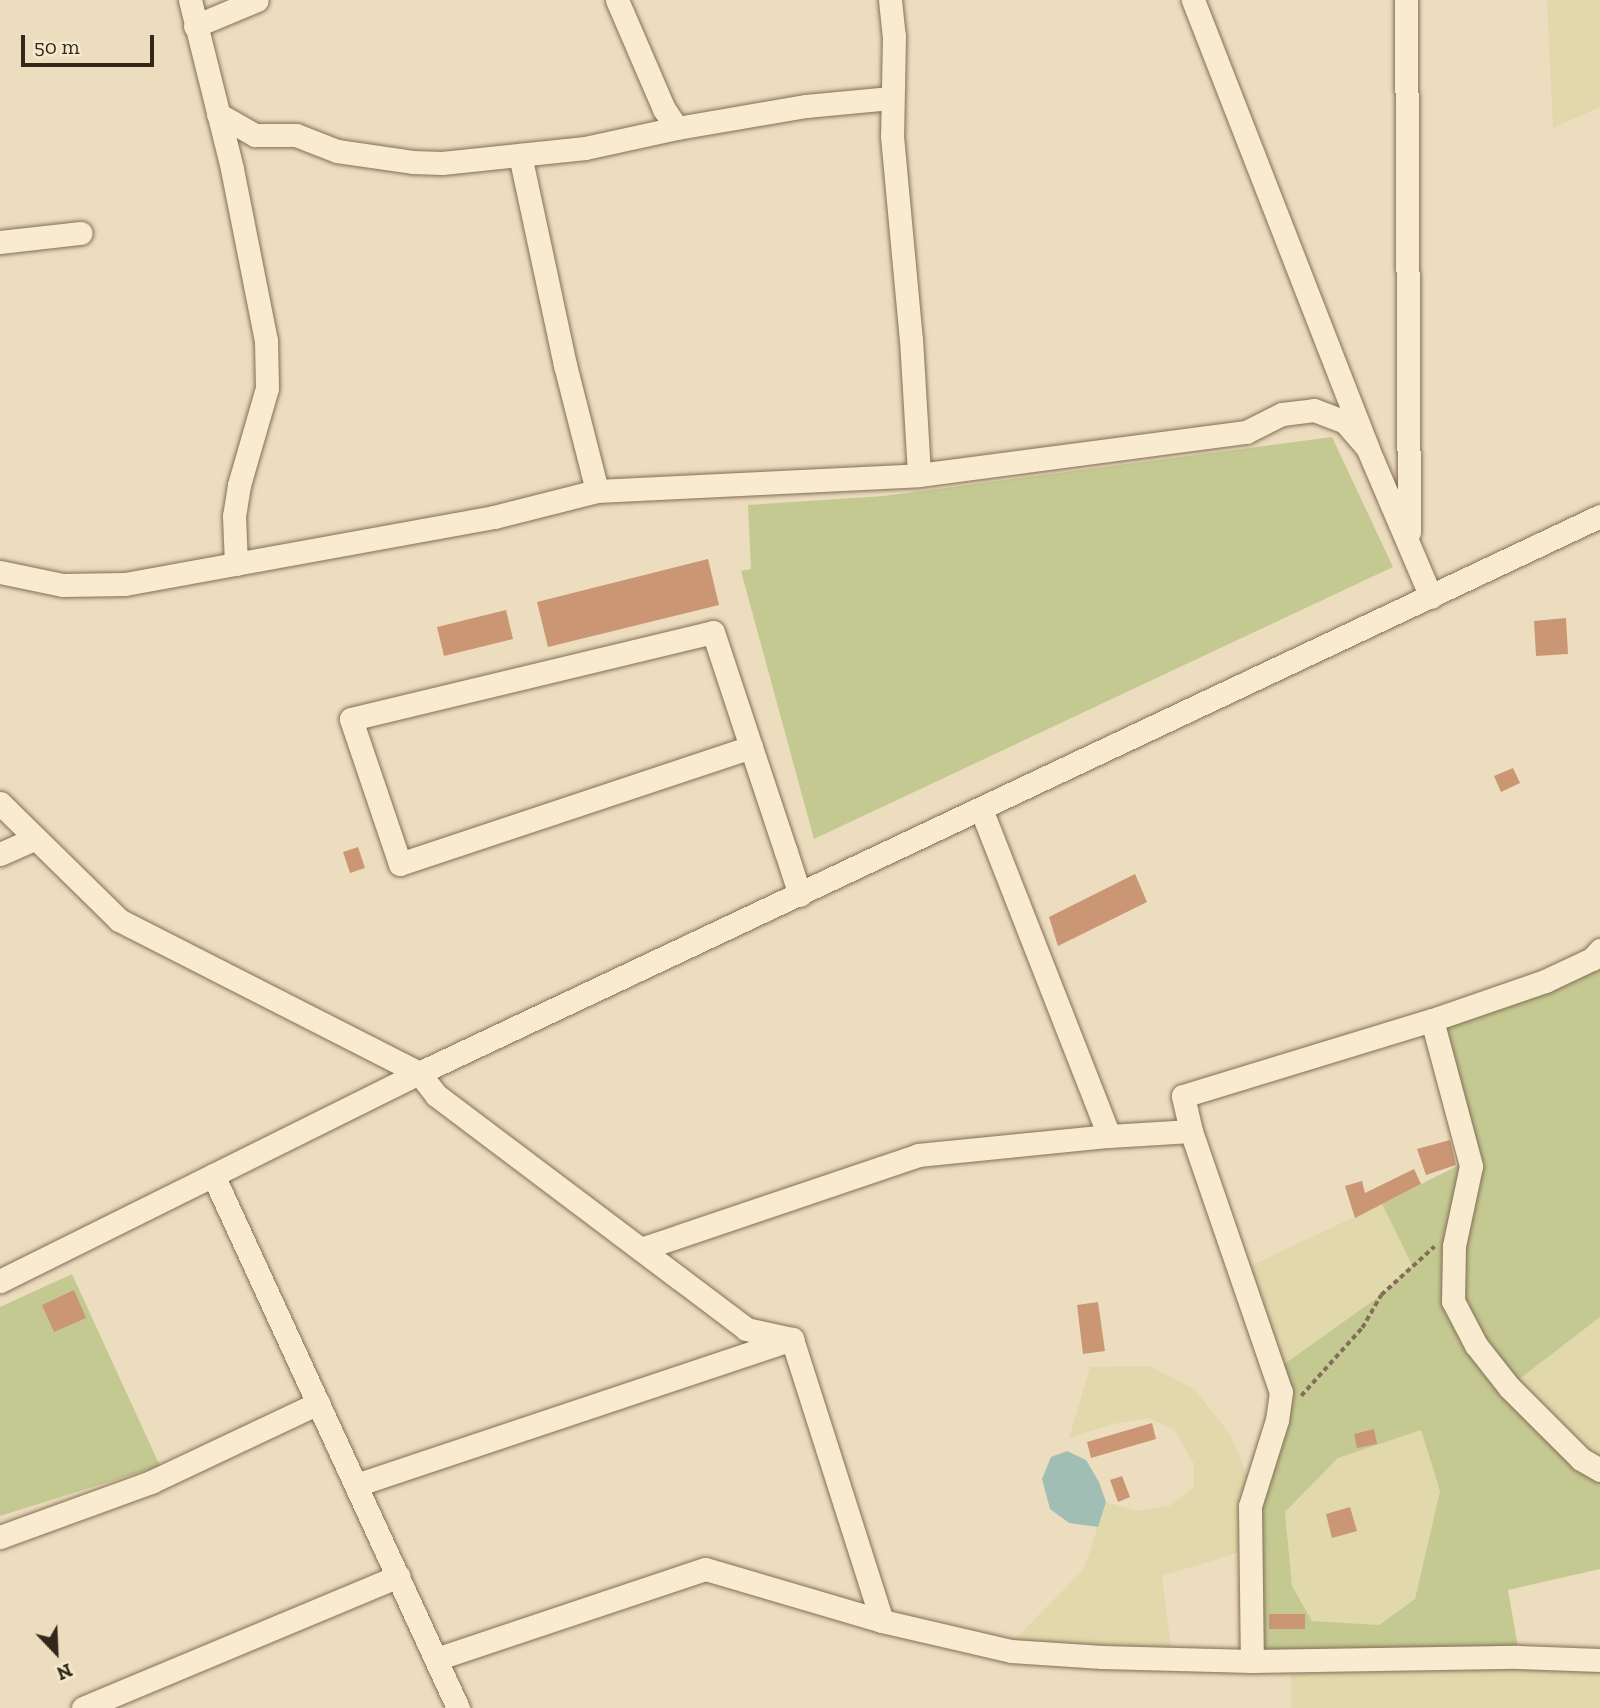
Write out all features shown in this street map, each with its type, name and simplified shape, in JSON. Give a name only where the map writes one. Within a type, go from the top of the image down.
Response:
[{"type":"street","points":[[190,0],[232,169],[267,340],[267,388],[239,485],[234,516],[236,564]]},
{"type":"street","points":[[195,26],[257,0]]},
{"type":"street","points":[[617,0],[664,109],[677,128]]},
{"type":"street","points":[[890,0],[894,36],[891,98],[919,475]]},
{"type":"street","points":[[1193,0],[1367,447],[1432,597]]},
{"type":"street","points":[[1406,0],[1409,543]]},
{"type":"street","points":[[218,114],[256,135],[296,135],[337,151],[412,162],[442,163],[585,148],[677,128],[806,106],[891,98]]},
{"type":"street","points":[[232,169],[242,148],[256,135]]},
{"type":"street","points":[[520,155],[565,365],[597,491]]},
{"type":"street","points":[[0,242],[80,233]]},
{"type":"street","points":[[0,572],[63,585],[125,584],[494,517],[597,491],[919,475],[1246,432],[1282,414],[1314,410],[1345,422],[1367,447]]},
{"type":"street","points":[[0,1281],[419,1073],[1600,516]]},
{"type":"street","points":[[751,747],[400,864],[351,719],[713,632],[800,895]]},
{"type":"street","points":[[0,803],[119,920],[419,1073],[436,1095],[746,1329],[792,1339]]},
{"type":"street","points":[[981,809],[1109,1136]]},
{"type":"street","points":[[0,854],[36,838]]},
{"type":"street","points":[[1252,1661],[1250,1506],[1277,1420],[1281,1392],[1191,1131],[1183,1096],[1432,1020],[1545,981],[1592,959],[1600,950]]},
{"type":"street","points":[[1432,1020],[1471,1166],[1454,1246],[1453,1301],[1476,1345],[1509,1387],[1581,1459],[1600,1470]]},
{"type":"street","points":[[641,1249],[918,1155],[1109,1136],[1191,1131]]},
{"type":"street","points":[[213,1175],[458,1708]]},
{"type":"street","points":[[356,1485],[792,1339]]},
{"type":"street","points":[[792,1339],[882,1621]]},
{"type":"street","points":[[0,1537],[151,1482],[318,1403]]},
{"type":"street","points":[[436,1659],[705,1569],[882,1621],[1011,1651],[1102,1657],[1252,1661],[1518,1657],[1600,1660]]},
{"type":"street","points":[[83,1708],[398,1576]]},
{"type":"path","points":[[1277,1420],[1362,1328],[1381,1295],[1428,1249],[1439,1244],[1454,1246]]},
{"type":"shaded area","points":[[1547,0],[1600,0],[1600,107],[1553,128]]},
{"type":"shaded area","points":[[1382,1204],[1412,1265],[1381,1295],[1283,1365],[1250,1266]]},
{"type":"shaded area","points":[[1600,1317],[1600,1470],[1509,1387]]},
{"type":"shaded area","points":[[1150,1366],[1194,1389],[1230,1434],[1249,1480],[1240,1552],[1162,1576],[1171,1648],[1013,1641],[1084,1569],[1106,1502],[1138,1511],[1171,1505],[1194,1487],[1194,1464],[1174,1430],[1149,1418],[1113,1424],[1069,1438],[1090,1367]]},
{"type":"shaded area","points":[[1421,1430],[1440,1491],[1415,1599],[1378,1625],[1312,1621],[1292,1586],[1285,1512],[1338,1458]]},
{"type":"shaded area","points":[[1555,1668],[1600,1672],[1600,1708],[1291,1708],[1291,1674]]},
{"type":"green space","points":[[1332,437],[1393,567],[814,839],[741,571],[751,569],[748,505],[884,496]]},
{"type":"green space","points":[[1600,950],[1600,1317],[1509,1387],[1600,1470],[1600,1569],[1508,1590],[1518,1647],[1255,1660],[1250,1506],[1283,1365],[1381,1295],[1412,1265],[1382,1204],[1463,1163],[1432,1020]],"holes":[[[1421,1430],[1440,1491],[1415,1599],[1379,1625],[1312,1621],[1292,1586],[1285,1512],[1338,1458]]]},
{"type":"green space","points":[[72,1274],[160,1466],[0,1516],[0,1307]]},
{"type":"water","points":[[1067,1451],[1086,1460],[1099,1482],[1106,1502],[1098,1527],[1069,1523],[1050,1509],[1042,1479],[1051,1457]]},
{"type":"building","points":[[708,559],[719,605],[548,647],[537,602]]},
{"type":"building","points":[[506,610],[513,639],[444,656],[437,627]]},
{"type":"building","points":[[1566,618],[1568,654],[1536,656],[1534,621]]},
{"type":"building","points":[[1513,768],[1520,783],[1501,792],[1494,776]]},
{"type":"building","points":[[358,847],[365,868],[350,873],[343,852]]},
{"type":"building","points":[[1135,874],[1147,902],[1058,946],[1049,917]]},
{"type":"building","points":[[1450,1140],[1456,1165],[1426,1175],[1417,1149]]},
{"type":"building","points":[[1414,1169],[1421,1184],[1355,1218],[1345,1186],[1362,1181],[1365,1193]]},
{"type":"building","points":[[74,1290],[86,1318],[54,1332],[42,1305]]},
{"type":"building","points":[[1098,1302],[1105,1351],[1083,1354],[1077,1305]]},
{"type":"building","points":[[1152,1423],[1156,1439],[1091,1458],[1087,1442]]},
{"type":"building","points":[[1374,1429],[1377,1444],[1357,1448],[1354,1434]]},
{"type":"building","points":[[1122,1476],[1130,1497],[1118,1502],[1110,1480]]},
{"type":"building","points":[[1350,1507],[1357,1531],[1332,1538],[1326,1514]]},
{"type":"building","points":[[1269,1614],[1305,1614],[1305,1629],[1269,1629]]}]
